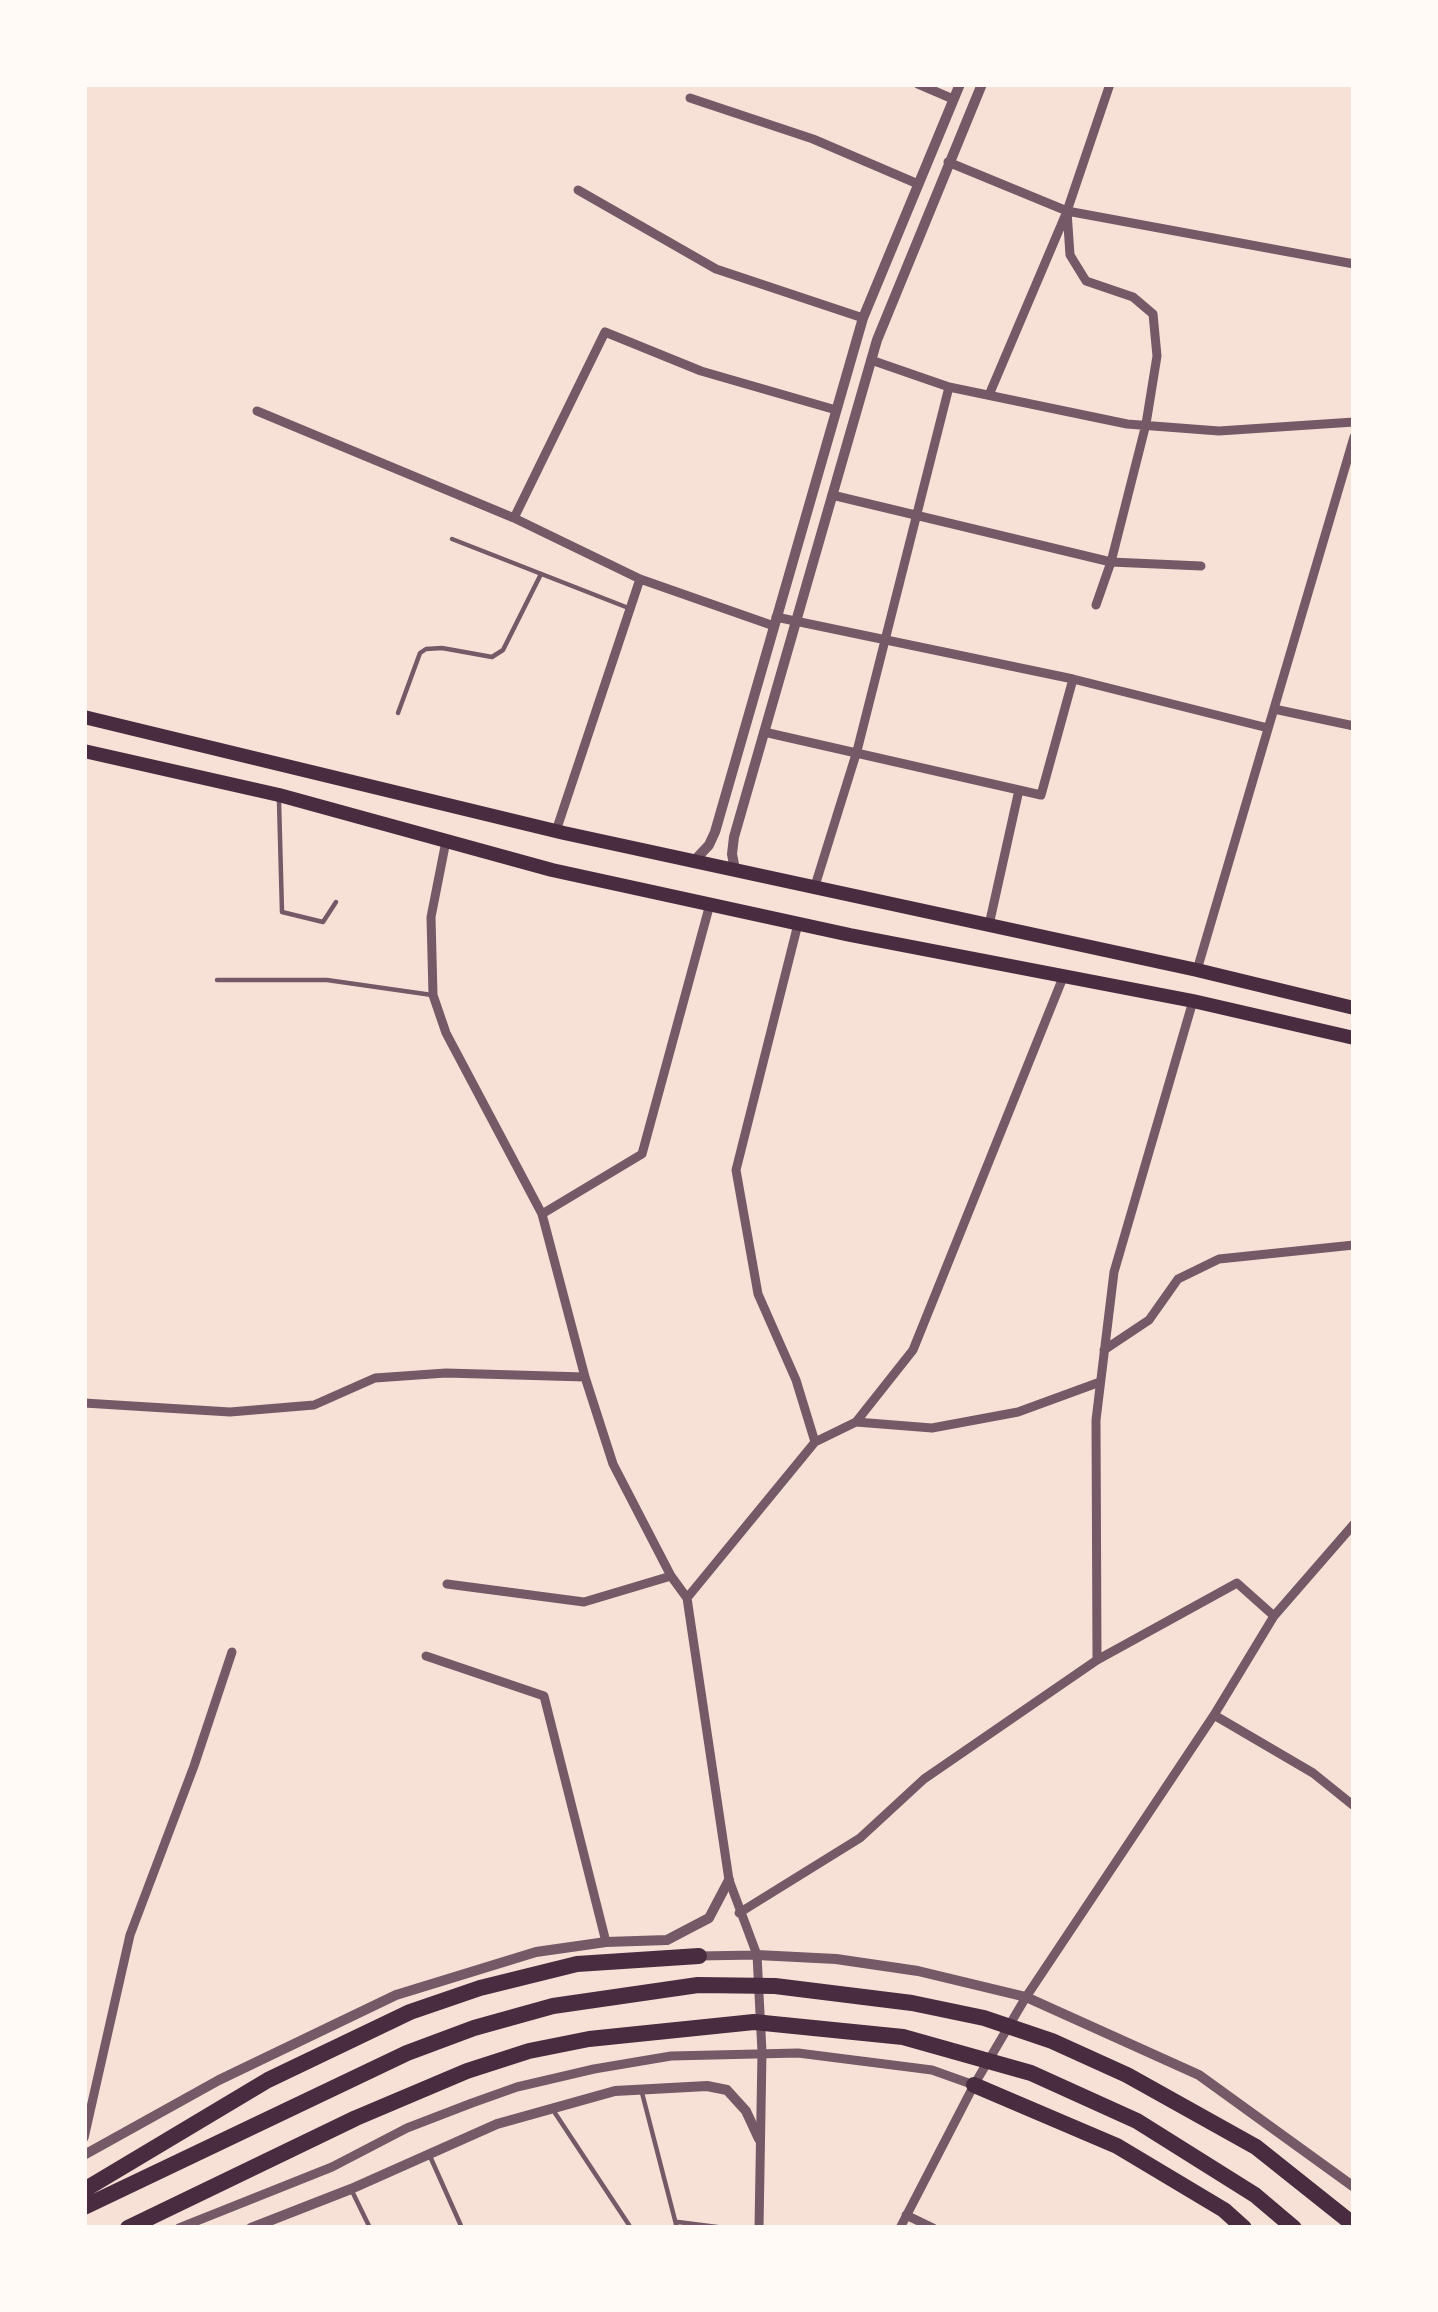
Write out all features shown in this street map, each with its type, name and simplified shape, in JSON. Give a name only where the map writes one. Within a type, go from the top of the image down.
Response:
[{"type":"highway","points":[[84,2190],[268,2080],[410,2012],[480,1988],[577,1964],[699,1956]]},
{"type":"highway","points":[[84,2207],[407,2053],[474,2028],[554,2006],[698,1985],[775,1986],[912,2003],[984,2018],[1052,2041],[1127,2075],[1256,2147],[1354,2225]]},
{"type":"highway","points":[[128,2228],[356,2118],[467,2071],[589,2039],[754,2022],[903,2037],[1031,2073],[1137,2121],[1255,2195],[1294,2228]]},
{"type":"highway","points":[[974,2085],[1117,2146],[1224,2210],[1244,2228]]},
{"type":"main road","points":[[84,717],[556,832],[1354,1008]]},
{"type":"main road","points":[[84,751],[279,795],[552,870],[1354,1038]]},
{"type":"street","points":[[918,84],[953,99]]},
{"type":"street","points":[[694,861],[713,839],[863,318],[960,84]]},
{"type":"street","points":[[735,870],[732,845],[871,360],[982,84]]},
{"type":"street","points":[[989,395],[1067,211],[1110,84]]},
{"type":"street","points":[[690,98],[813,139],[918,184]]},
{"type":"street","points":[[948,162],[1067,211],[1354,264]]},
{"type":"street","points":[[578,190],[716,269],[863,318]]},
{"type":"street","points":[[1067,211],[1070,254],[1086,280],[1133,297],[1153,314],[1156,356],[1146,424],[1096,605]]},
{"type":"street","points":[[514,518],[605,332],[701,371],[836,410]]},
{"type":"street","points":[[871,360],[949,387],[1127,424],[1220,431],[1354,422]]},
{"type":"street","points":[[814,890],[886,643],[949,387]]},
{"type":"street","points":[[257,411],[514,518],[640,579],[775,621],[796,621],[1073,680],[1268,728]]},
{"type":"street","points":[[1197,970],[1354,437]]},
{"type":"street","points":[[832,494],[1111,562],[1201,566]]},
{"type":"street","points":[[556,832],[640,579]]},
{"type":"street","points":[[764,732],[1041,795],[1073,680]]},
{"type":"street","points":[[1274,709],[1354,727]]},
{"type":"street","points":[[988,928],[1019,790]]},
{"type":"street","points":[[446,841],[431,917],[433,995],[446,1033],[542,1214],[613,1464],[670,1576],[687,1598],[729,1880],[757,1955],[762,2052],[759,2228]]},
{"type":"street","points":[[542,1214],[642,1154],[710,904]]},
{"type":"street","points":[[798,924],[736,1170],[758,1294],[796,1380],[815,1442]]},
{"type":"street","points":[[687,1598],[815,1442],[856,1422],[913,1350],[1064,976]]},
{"type":"street","points":[[1097,1660],[1096,1420],[1114,1271],[1193,1001]]},
{"type":"street","points":[[1104,1351],[1149,1320],[1178,1279],[1219,1259],[1354,1245]]},
{"type":"street","points":[[84,1403],[230,1412],[314,1405],[375,1378],[446,1373],[585,1377]]},
{"type":"street","points":[[856,1422],[932,1428],[1018,1412],[1100,1382]]},
{"type":"street","points":[[899,2228],[1026,1997],[1214,1715],[1274,1616],[1354,1524]]},
{"type":"street","points":[[447,1584],[584,1602],[670,1576]]},
{"type":"street","points":[[739,1912],[860,1838],[924,1779],[1097,1660],[1237,1583],[1274,1616]]},
{"type":"street","points":[[84,2138],[130,1935],[232,1652]]},
{"type":"street","points":[[426,1655],[544,1696],[606,1942]]},
{"type":"street","points":[[1214,1715],[1313,1773],[1354,1806]]},
{"type":"street","points":[[84,2155],[219,2080],[396,1995],[536,1952],[667,1940],[710,1918],[729,1880]]},
{"type":"street","points":[[667,1940],[699,1956],[836,1959],[918,1971],[1026,1997],[1199,2075],[1354,2186]]},
{"type":"street","points":[[179,2228],[332,2167],[407,2128],[517,2087],[671,2056],[762,2052],[847,2056],[932,2070],[974,2085]]},
{"type":"street","points":[[251,2228],[497,2124],[615,2091],[706,2086],[728,2090],[746,2111],[759,2139]]},
{"type":"street","points":[[906,2215],[933,2228]]},
{"type":"lane","points":[[452,538],[633,609]]},
{"type":"lane","points":[[398,713],[420,653],[442,647],[492,657],[503,650],[541,574]]},
{"type":"lane","points":[[279,795],[282,912],[323,922],[336,902]]},
{"type":"lane","points":[[217,980],[327,980],[433,995]]},
{"type":"lane","points":[[641,2089],[678,2225],[725,2228]]},
{"type":"lane","points":[[552,2106],[631,2228]]},
{"type":"lane","points":[[429,2154],[462,2228]]},
{"type":"lane","points":[[351,2189],[370,2228]]},
{"type":"lane","points":[[749,2228],[759,2228]]}]
